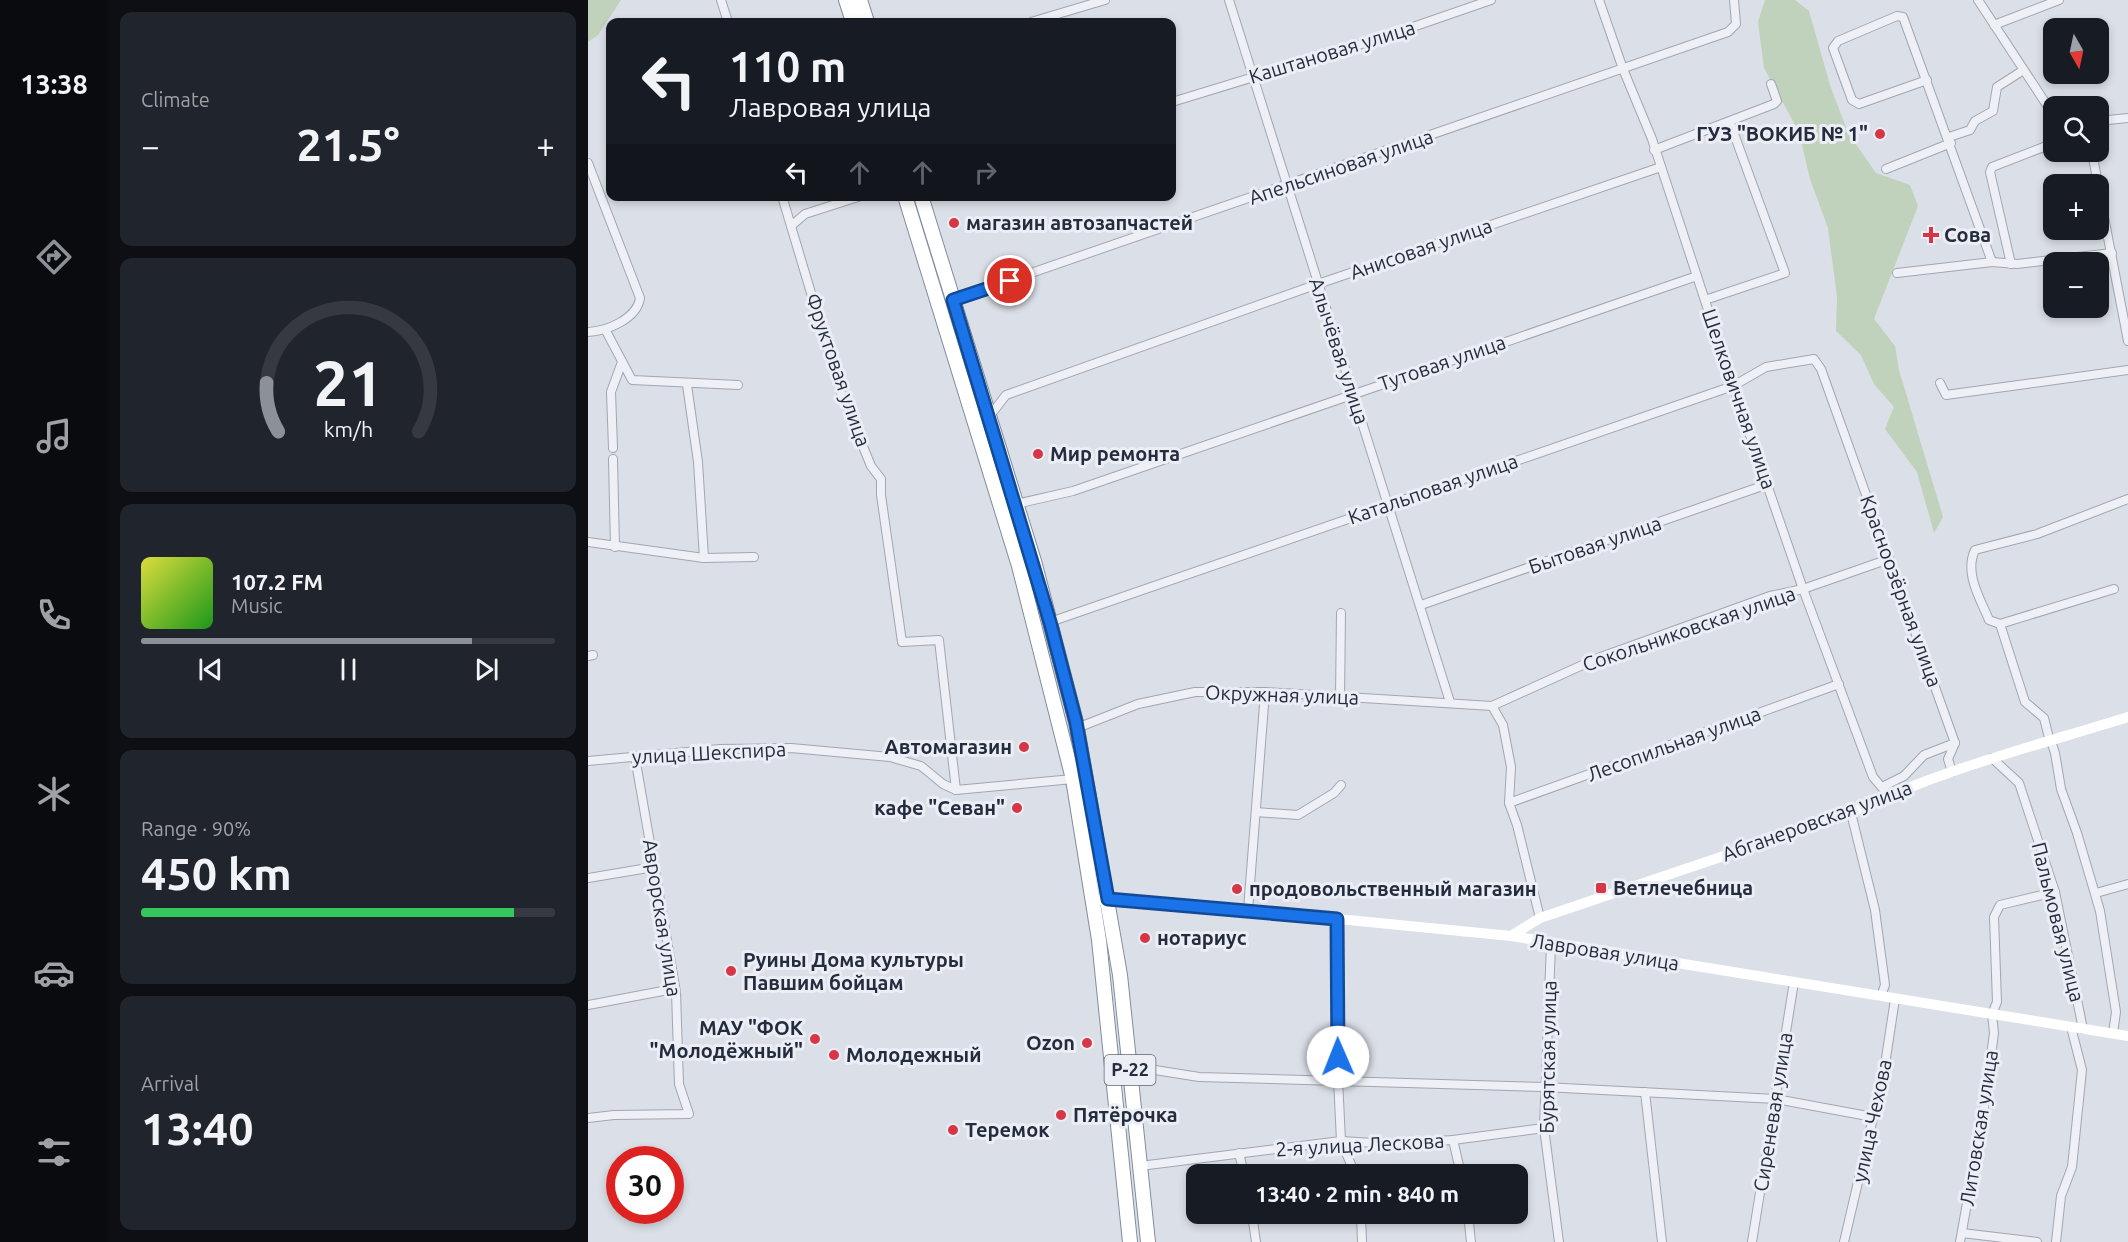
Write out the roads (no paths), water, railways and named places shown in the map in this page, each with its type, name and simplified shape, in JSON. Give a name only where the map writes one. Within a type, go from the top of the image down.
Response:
[{"type":"highway","points":[[846,0],[852,18]]},
{"type":"highway","points":[[860,0],[866,18]]},
{"type":"highway","name":"Р-22","points":[[907,201],[1019,566],[1073,779],[1093,901],[1130,1242]]},
{"type":"highway","name":"Р-22","points":[[923,201],[1016,504],[1050,622],[1077,728],[1120,975],[1148,1242]]},
{"type":"street","points":[[721,0],[727,18]]},
{"type":"street","points":[[1045,18],[1105,0]]},
{"type":"street","name":"Алычёвая улица","points":[[1229,0],[1450,702]]},
{"type":"street","name":"Каштановая улица","points":[[1176,101],[1378,39],[1491,0]]},
{"type":"street","name":"Шелковичная улица","points":[[1599,0],[1623,69],[1653,139],[1654,150],[1803,589],[1873,777],[1885,791]]},
{"type":"street","name":"Апельсиновая улица","points":[[953,300],[1728,32],[1736,24],[1734,0]]},
{"type":"street","points":[[1978,0],[2043,101]]},
{"type":"street","points":[[1994,25],[2059,0]]},
{"type":"street","points":[[1927,80],[1859,104],[1852,100],[1833,48],[1838,41],[1897,16],[1904,17],[1950,140],[1992,262]]},
{"type":"street","points":[[1886,169],[1970,130],[1975,121],[1993,111],[1997,87],[2022,71]]},
{"type":"street","points":[[1654,150],[1730,123],[1774,104],[1777,101],[1771,84]]},
{"type":"street","points":[[2109,120],[2128,118]]},
{"type":"street","points":[[1705,300],[1785,273],[1730,123]]},
{"type":"street","points":[[2011,264],[1990,172],[1992,167],[2043,147]]},
{"type":"street","points":[[588,163],[640,298],[636,309],[606,331],[588,332]]},
{"type":"street","name":"Анисовая улица","points":[[989,417],[1006,395],[1318,284],[1661,167]]},
{"type":"street","name":"Фруктовая улица","points":[[784,201],[840,390],[871,466],[881,478],[881,495],[902,642],[939,640],[956,790]]},
{"type":"street","points":[[791,226],[805,214],[845,201]]},
{"type":"street","points":[[2109,238],[2128,342]]},
{"type":"street","points":[[1898,273],[1992,262],[2011,264],[2112,253]]},
{"type":"street","name":"Тутовая улица","points":[[1016,504],[1073,491],[1697,276]]},
{"type":"street","points":[[606,331],[632,380],[687,385],[738,385]]},
{"type":"street","name":"Катальповая улица","points":[[1050,622],[1733,387],[1766,367],[1814,359]]},
{"type":"street","name":"Красноозёрная улица","points":[[1814,359],[1821,369],[1955,743]]},
{"type":"street","points":[[613,448],[610,392],[622,362]]},
{"type":"street","points":[[1940,383],[1946,395],[2128,370]]},
{"type":"street","points":[[687,385],[698,462],[704,558]]},
{"type":"street","points":[[614,459],[615,547]]},
{"type":"street","name":"Бытовая улица","points":[[1421,605],[1768,484]]},
{"type":"street","points":[[2114,590],[2000,624],[1989,620],[1970,573],[1975,550],[2037,534],[2128,499]]},
{"type":"street","points":[[588,542],[704,558],[754,556]]},
{"type":"street","name":"Сокольниковская улица","points":[[1492,705],[1598,658],[1770,596],[1803,589],[1889,559]]},
{"type":"street","points":[[1340,697],[1341,613]]},
{"type":"street","points":[[2000,624],[2025,702],[2044,718],[2055,753],[2061,789],[2096,893],[2116,1012],[2113,1033]]},
{"type":"street","name":"Лесопильная улица","points":[[1509,803],[1839,684]]},
{"type":"street","name":"Окружная улица","points":[[1077,728],[1138,704],[1195,692],[1265,693],[1492,705]]},
{"type":"street","points":[[1248,909],[1265,693]]},
{"type":"street","points":[[1492,705],[1503,725],[1511,767],[1509,803],[1517,825],[1540,918]]},
{"type":"street","name":"Абганеровская улица","points":[[1512,936],[1540,918],[1851,813],[1885,791],[2128,717]]},
{"type":"street","points":[[1952,772],[1948,759],[1955,743]]},
{"type":"street","points":[[1885,791],[1904,776],[1924,755],[1955,743]]},
{"type":"street","name":"улица Шекспира","points":[[588,761],[720,749],[791,748],[890,757],[921,766],[943,784],[956,790]]},
{"type":"street","name":"Аврорская улица","points":[[588,1118],[614,1115],[688,1114],[679,1084],[676,992],[635,757]]},
{"type":"street","name":"Пальмовая улица","points":[[1992,758],[2019,783],[2055,892],[2084,1029]]},
{"type":"street","points":[[956,790],[1073,779]]},
{"type":"street","points":[[1256,812],[1298,815],[1334,793],[1341,785]]},
{"type":"street","points":[[1851,813],[1875,910],[1885,985],[1881,996]]},
{"type":"street","points":[[588,878],[654,867]]},
{"type":"street","points":[[2096,893],[2128,884]]},
{"type":"street","name":"Литовская улица","points":[[1960,1242],[1984,1109],[1994,1033],[1992,1014],[1997,1002],[1994,917],[2000,905],[2055,892]]},
{"type":"street","name":"Лавровая улица","points":[[1093,901],[1108,899],[1248,909],[1512,936],[2128,1036]]},
{"type":"street","points":[[1337,919],[1338,1079],[1341,1141],[1351,1164]]},
{"type":"street","name":"Бурятская улица","points":[[1551,944],[1544,1128],[1559,1242]]},
{"type":"street","name":"Сиреневая улица","points":[[1752,1242],[1794,982]]},
{"type":"street","points":[[588,1005],[668,990],[676,992]]},
{"type":"street","name":"улица Чехова","points":[[1844,1242],[1884,1071],[1895,999]]},
{"type":"street","points":[[2056,1242],[2061,1196],[2072,1167],[2082,1070],[2071,1027]]},
{"type":"street","points":[[1130,1066],[1199,1077],[1338,1079],[1776,1099],[1873,1116]]},
{"type":"street","points":[[1645,1092],[1662,1242]]},
{"type":"street","name":"2-я улица Лескова","points":[[1140,1166],[1341,1141],[1390,1144],[1453,1140],[1544,1128]]},
{"type":"street","points":[[1453,1140],[1459,1164]]},
{"type":"street","points":[[1239,1153],[1242,1164]]},
{"type":"street","points":[[1253,1224],[1256,1242]]},
{"type":"street","points":[[1361,1224],[1362,1242]]},
{"type":"street","points":[[1469,1224],[1471,1242]]},
{"type":"street","points":[[1962,1233],[2037,1242]]},
{"type":"place","name":"ГУЗ \"ВОКИБ № 1\"","points":[[1880,134]]},
{"type":"place","name":"магазин автозапчастей","points":[[954,223]]},
{"type":"place","name":"Сова","points":[[1931,235]]},
{"type":"place","name":"Мир ремонта","points":[[1038,454]]},
{"type":"place","name":"Автомагазин","points":[[1024,747]]},
{"type":"place","name":"кафе \"Севан\"","points":[[1017,808]]},
{"type":"place","name":"Ветлечебница","points":[[1601,888]]},
{"type":"place","name":"продовольственный магазин","points":[[1237,889]]},
{"type":"place","name":"нотариус","points":[[1145,938]]},
{"type":"place","name":"Руины Дома культуры Павшим бойцам","points":[[731,971]]},
{"type":"place","name":"МАУ \"ФОК \"Молодёжный\"","points":[[815,1039]]},
{"type":"place","name":"Ozon","points":[[1087,1043]]},
{"type":"place","name":"Молодежный","points":[[834,1055]]},
{"type":"place","name":"Пятёрочка","points":[[1061,1115]]},
{"type":"place","name":"Теремок","points":[[953,1130]]}]
